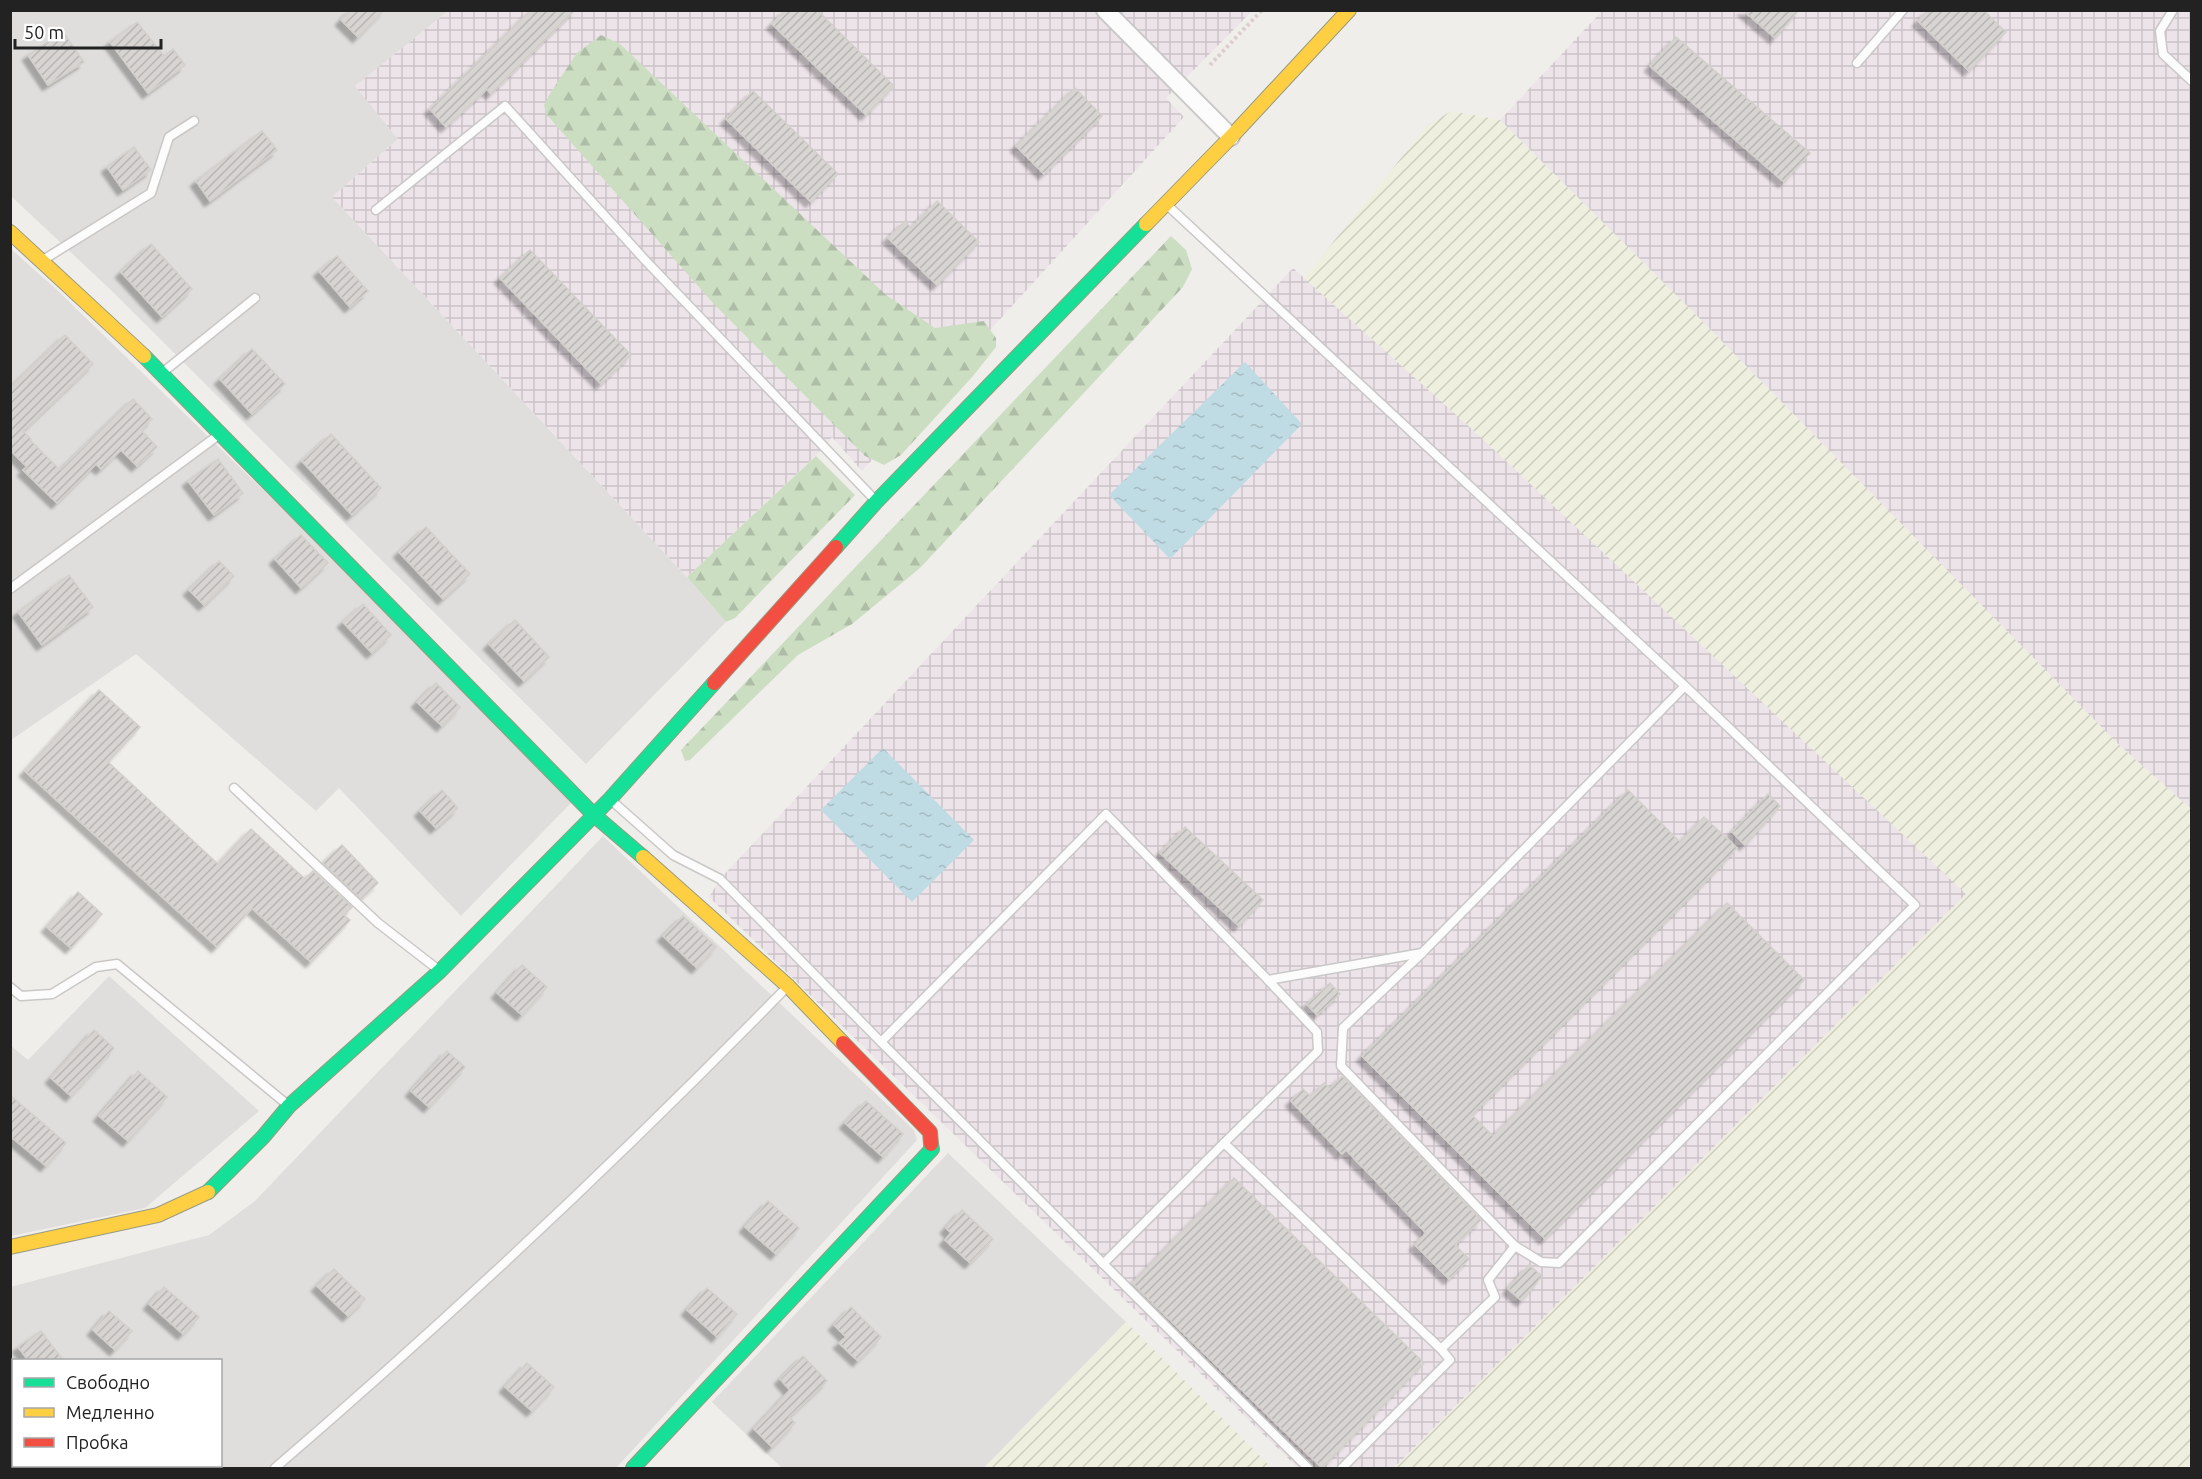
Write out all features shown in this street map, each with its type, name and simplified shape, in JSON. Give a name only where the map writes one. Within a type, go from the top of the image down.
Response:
[{"type":"street","points":[[1105,10],[1231,137]]},
{"type":"street","points":[[10,1247],[158,1215],[208,1192],[263,1137],[289,1106],[440,971],[610,799],[876,502],[1231,137],[1349,10]]},
{"type":"street","points":[[10,232],[162,373],[594,815],[689,896],[788,986],[930,1132],[932,1149],[633,1468]]},
{"type":"lane","points":[[1857,63],[1903,10]]},
{"type":"lane","points":[[2173,10],[2160,31],[2163,54],[2192,81]]},
{"type":"lane","points":[[376,210],[505,106],[645,260],[876,502]]},
{"type":"lane","points":[[42,260],[151,193],[169,137],[194,121]]},
{"type":"lane","points":[[1166,204],[1685,686],[1915,904],[1559,1263],[1541,1262],[1515,1246],[1341,1066],[1343,1028],[1422,953],[1685,686]]},
{"type":"lane","points":[[162,373],[255,298]]},
{"type":"lane","points":[[10,589],[221,434]]},
{"type":"lane","points":[[234,788],[378,923],[440,971]]},
{"type":"lane","points":[[610,799],[673,855],[720,879],[880,1042],[1308,1468]]},
{"type":"lane","points":[[880,1042],[1106,814],[1317,1032],[1318,1051],[1103,1264]]},
{"type":"lane","points":[[1268,980],[1422,953]]},
{"type":"lane","points":[[10,987],[21,996],[52,994],[96,967],[117,964],[289,1106]]},
{"type":"lane","points":[[275,1468],[551,1221],[692,1084],[788,986]]},
{"type":"lane","points":[[1224,1143],[1450,1360],[1342,1468]]},
{"type":"lane","points":[[1441,1349],[1495,1297],[1488,1280],[1515,1246]]},
{"type":"path","points":[[1210,64],[1262,10]]},
{"type":"shaded area","points":[[10,11],[448,11],[356,86],[398,139],[332,197],[687,577],[726,622],[586,764],[114,293],[11,196]]},
{"type":"shaded area","points":[[448,11],[1252,11],[1166,98],[1184,117],[862,471],[832,437],[824,448],[687,577],[332,197],[398,139],[355,86]]},
{"type":"shaded area","points":[[1602,11],[2191,11],[2191,809],[2118,744],[1694,313],[1500,120]]},
{"type":"shaded area","points":[[11,249],[57,290],[287,513],[572,802],[461,916],[339,788],[316,811],[136,654],[11,740]]},
{"type":"shaded area","points":[[1293,268],[1472,429],[1967,894],[1394,1468],[1298,1468],[709,897],[720,879]]},
{"type":"shaded area","points":[[603,836],[914,1130],[917,1140],[616,1468],[11,1468],[10,1287],[209,1235],[255,1201]]},
{"type":"shaded area","points":[[109,976],[259,1111],[145,1208],[11,1236],[10,1045],[28,1060]]},
{"type":"shaded area","points":[[948,1153],[1126,1322],[984,1468],[782,1468],[712,1402]]},
{"type":"green space","points":[[601,35],[620,44],[886,295],[935,328],[984,321],[996,338],[996,347],[973,376],[901,455],[884,465],[865,456],[714,304],[546,114],[544,105],[577,53]]},
{"type":"green space","points":[[1451,111],[1500,120],[1694,313],[2118,744],[2191,809],[2191,1468],[1394,1468],[1966,894],[1472,429],[1304,278],[1427,126]]},
{"type":"green space","points":[[1171,236],[1186,250],[1192,269],[1183,287],[920,568],[852,624],[798,655],[690,760],[685,761],[681,750]]},
{"type":"green space","points":[[816,456],[855,495],[735,618],[726,622],[687,577]]},
{"type":"green space","points":[[1126,1322],[1272,1468],[984,1468]]},
{"type":"water","points":[[1245,362],[1302,424],[1170,559],[1109,495]]},
{"type":"water","points":[[883,748],[974,840],[912,902],[821,810]]},
{"type":"building","points":[[350,10],[384,10],[358,37],[341,20]]},
{"type":"building","points":[[531,10],[575,10],[491,94],[487,89],[446,127],[430,109]]},
{"type":"building","points":[[785,10],[817,10],[894,86],[866,115],[772,24]]},
{"type":"building","points":[[1743,10],[1799,10],[1775,38]]},
{"type":"building","points":[[1928,10],[1983,10],[2006,32],[1969,71],[1918,21]]},
{"type":"building","points":[[137,22],[164,56],[173,49],[185,65],[148,93],[110,42]]},
{"type":"building","points":[[63,32],[84,62],[48,85],[28,55]]},
{"type":"building","points":[[1676,37],[1810,153],[1784,182],[1650,66]]},
{"type":"building","points":[[1075,88],[1102,116],[1044,174],[1016,146]]},
{"type":"building","points":[[753,91],[838,174],[811,202],[726,119]]},
{"type":"building","points":[[262,131],[277,150],[210,201],[196,181]]},
{"type":"building","points":[[134,147],[151,170],[123,190],[107,167]]},
{"type":"building","points":[[937,201],[979,242],[937,285],[888,238],[905,221],[911,228]]},
{"type":"building","points":[[151,244],[192,289],[162,317],[121,272]]},
{"type":"building","points":[[530,250],[631,355],[601,384],[500,278]]},
{"type":"building","points":[[337,256],[368,291],[350,307],[319,271]]},
{"type":"building","points":[[65,335],[93,364],[23,431],[30,440],[60,470],[133,399],[152,419],[141,430],[157,447],[137,466],[121,450],[101,469],[96,464],[57,503],[23,470],[27,467],[10,450],[10,388]]},
{"type":"building","points":[[252,349],[285,384],[252,414],[220,379]]},
{"type":"building","points":[[331,434],[381,488],[352,515],[302,461]]},
{"type":"building","points":[[218,459],[243,493],[214,515],[188,481]]},
{"type":"building","points":[[426,527],[470,574],[443,599],[399,552]]},
{"type":"building","points":[[301,535],[328,563],[301,588],[275,559]]},
{"type":"building","points":[[219,561],[234,576],[204,605],[189,590]]},
{"type":"building","points":[[69,575],[93,607],[42,645],[18,612]]},
{"type":"building","points":[[363,604],[391,635],[372,653],[343,622]]},
{"type":"building","points":[[515,620],[549,657],[524,681],[489,644]]},
{"type":"building","points":[[436,683],[460,707],[442,726],[417,702]]},
{"type":"building","points":[[99,690],[140,727],[108,762],[218,864],[251,829],[305,879],[313,871],[352,907],[344,915],[350,920],[311,962],[252,908],[217,947],[25,771]]},
{"type":"building","points":[[442,790],[458,808],[436,828],[420,811]]},
{"type":"building","points":[[1628,790],[1680,842],[1704,817],[1737,848],[1472,1115],[1493,1136],[1727,903],[1804,980],[1545,1239],[1362,1056]]},
{"type":"building","points":[[1768,794],[1780,806],[1745,845],[1732,832]]},
{"type":"building","points":[[1185,827],[1263,900],[1239,926],[1160,853]]},
{"type":"building","points":[[342,845],[378,883],[361,899],[323,863]]},
{"type":"building","points":[[78,892],[102,914],[71,948],[47,927]]},
{"type":"building","points":[[683,916],[716,947],[697,968],[663,936]]},
{"type":"building","points":[[522,965],[547,987],[522,1015],[497,993]]},
{"type":"building","points":[[1330,983],[1340,994],[1317,1015],[1307,1004]]},
{"type":"building","points":[[94,1030],[114,1048],[71,1096],[51,1078]]},
{"type":"building","points":[[447,1051],[465,1067],[429,1107],[411,1091]]},
{"type":"building","points":[[138,1071],[167,1097],[128,1141],[99,1116]]},
{"type":"building","points":[[1342,1076],[1481,1220],[1455,1245],[1469,1259],[1449,1279],[1415,1245],[1426,1233],[1346,1150],[1342,1154],[1291,1101],[1303,1089],[1310,1096],[1324,1083],[1330,1088]]},
{"type":"building","points":[[10,1095],[66,1143],[46,1166],[10,1136]]},
{"type":"building","points":[[866,1101],[903,1134],[883,1157],[845,1123]]},
{"type":"building","points":[[1234,1178],[1424,1363],[1322,1468],[1132,1283]]},
{"type":"building","points":[[768,1201],[799,1228],[776,1254],[745,1227]]},
{"type":"building","points":[[962,1210],[993,1239],[970,1263],[945,1240],[951,1233],[946,1228]]},
{"type":"building","points":[[1529,1265],[1542,1276],[1522,1301],[1508,1289]]},
{"type":"building","points":[[334,1269],[365,1299],[348,1316],[317,1286]]},
{"type":"building","points":[[164,1287],[199,1317],[183,1334],[149,1304]]},
{"type":"building","points":[[707,1288],[737,1314],[717,1337],[687,1310]]},
{"type":"building","points":[[851,1307],[881,1337],[858,1361],[839,1343],[846,1337],[834,1325]]},
{"type":"building","points":[[109,1311],[132,1331],[115,1350],[93,1330]]},
{"type":"building","points":[[41,1331],[62,1359],[27,1359],[18,1347]]},
{"type":"building","points":[[803,1356],[827,1381],[789,1417],[795,1423],[772,1447],[754,1429],[790,1390],[780,1379]]},
{"type":"building","points":[[527,1363],[554,1387],[532,1411],[505,1387]]},
{"type":"traffic: fast","points":[[836,547],[876,502],[1146,224]]},
{"type":"traffic: fast","points":[[144,356],[594,815],[643,857]]},
{"type":"traffic: fast","points":[[208,1192],[263,1137],[289,1106],[440,971],[610,799],[714,683]]},
{"type":"traffic: fast","points":[[633,1468],[932,1149],[931,1144]]},
{"type":"traffic: slow","points":[[1146,224],[1349,10]]},
{"type":"traffic: slow","points":[[10,232],[144,356]]},
{"type":"traffic: slow","points":[[643,857],[788,986],[843,1043]]},
{"type":"traffic: slow","points":[[10,1247],[158,1215],[208,1192]]},
{"type":"traffic: jam","points":[[714,683],[836,547]]},
{"type":"traffic: jam","points":[[843,1043],[930,1132],[931,1144]]}]
